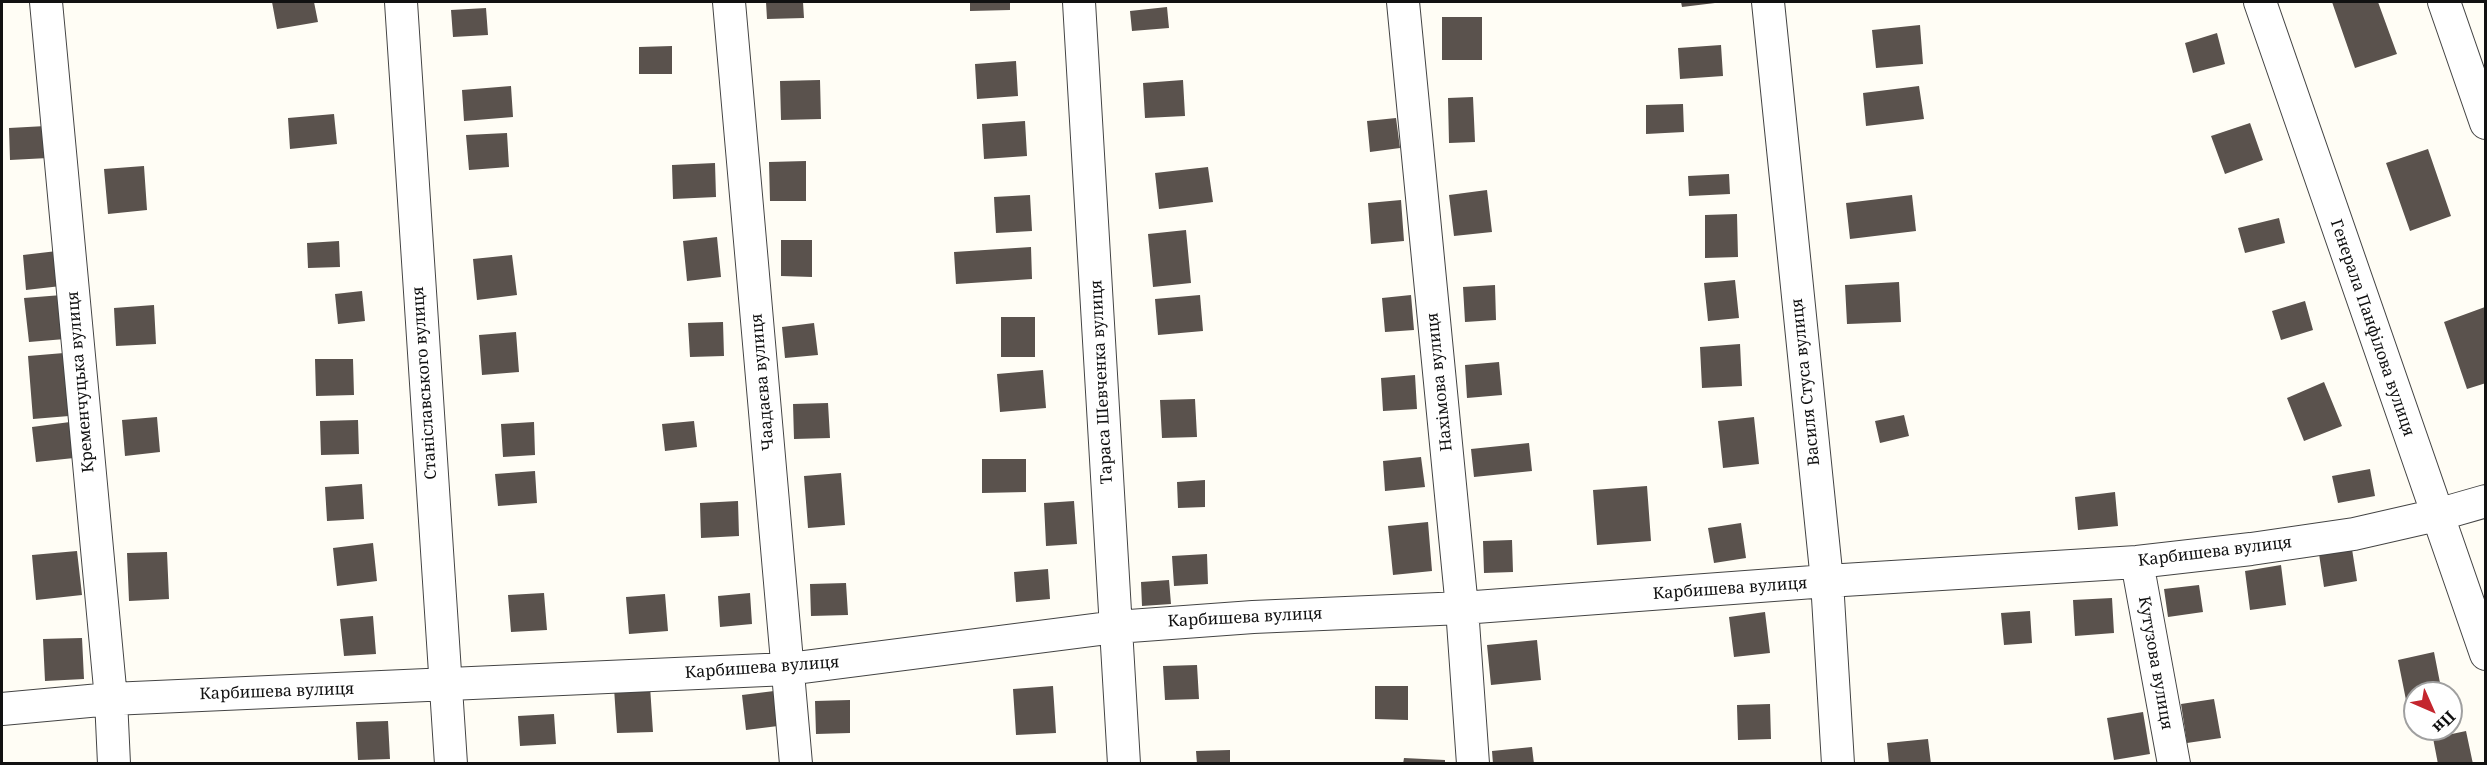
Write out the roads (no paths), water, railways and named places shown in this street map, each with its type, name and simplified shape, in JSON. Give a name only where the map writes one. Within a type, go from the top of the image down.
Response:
[{"type":"street","name":"Кременчуцька вулиця","points":[[46,2],[111,699],[114,764]]},
{"type":"street","name":"Станіславського вулиця","points":[[401,2],[444,685],[451,764]]},
{"type":"street","name":"Чаадаєва вулиця","points":[[729,2],[796,764]]},
{"type":"street","name":"Тараса Шевченка вулиця","points":[[1079,2],[1124,764]]},
{"type":"street","name":"Нахімова вулиця","points":[[1403,2],[1462,608],[1473,764]]},
{"type":"street","name":"Василя Стуса вулиця","points":[[1768,2],[1827,581],[1838,764]]},
{"type":"street","name":"Генерала Панфілова вулиця","points":[[2260,2],[2486,654]]},
{"type":"street","points":[[2444,2],[2486,123]]},
{"type":"street","name":"Карбишева вулиця","points":[[2,709],[111,699],[788,669],[1116,627],[1253,617],[1462,608],[1827,581],[2137,562],[2343,536],[2437,515],[2486,501]]},
{"type":"street","name":"Кутузова вулиця","points":[[2137,562],[2174,764]]}]
